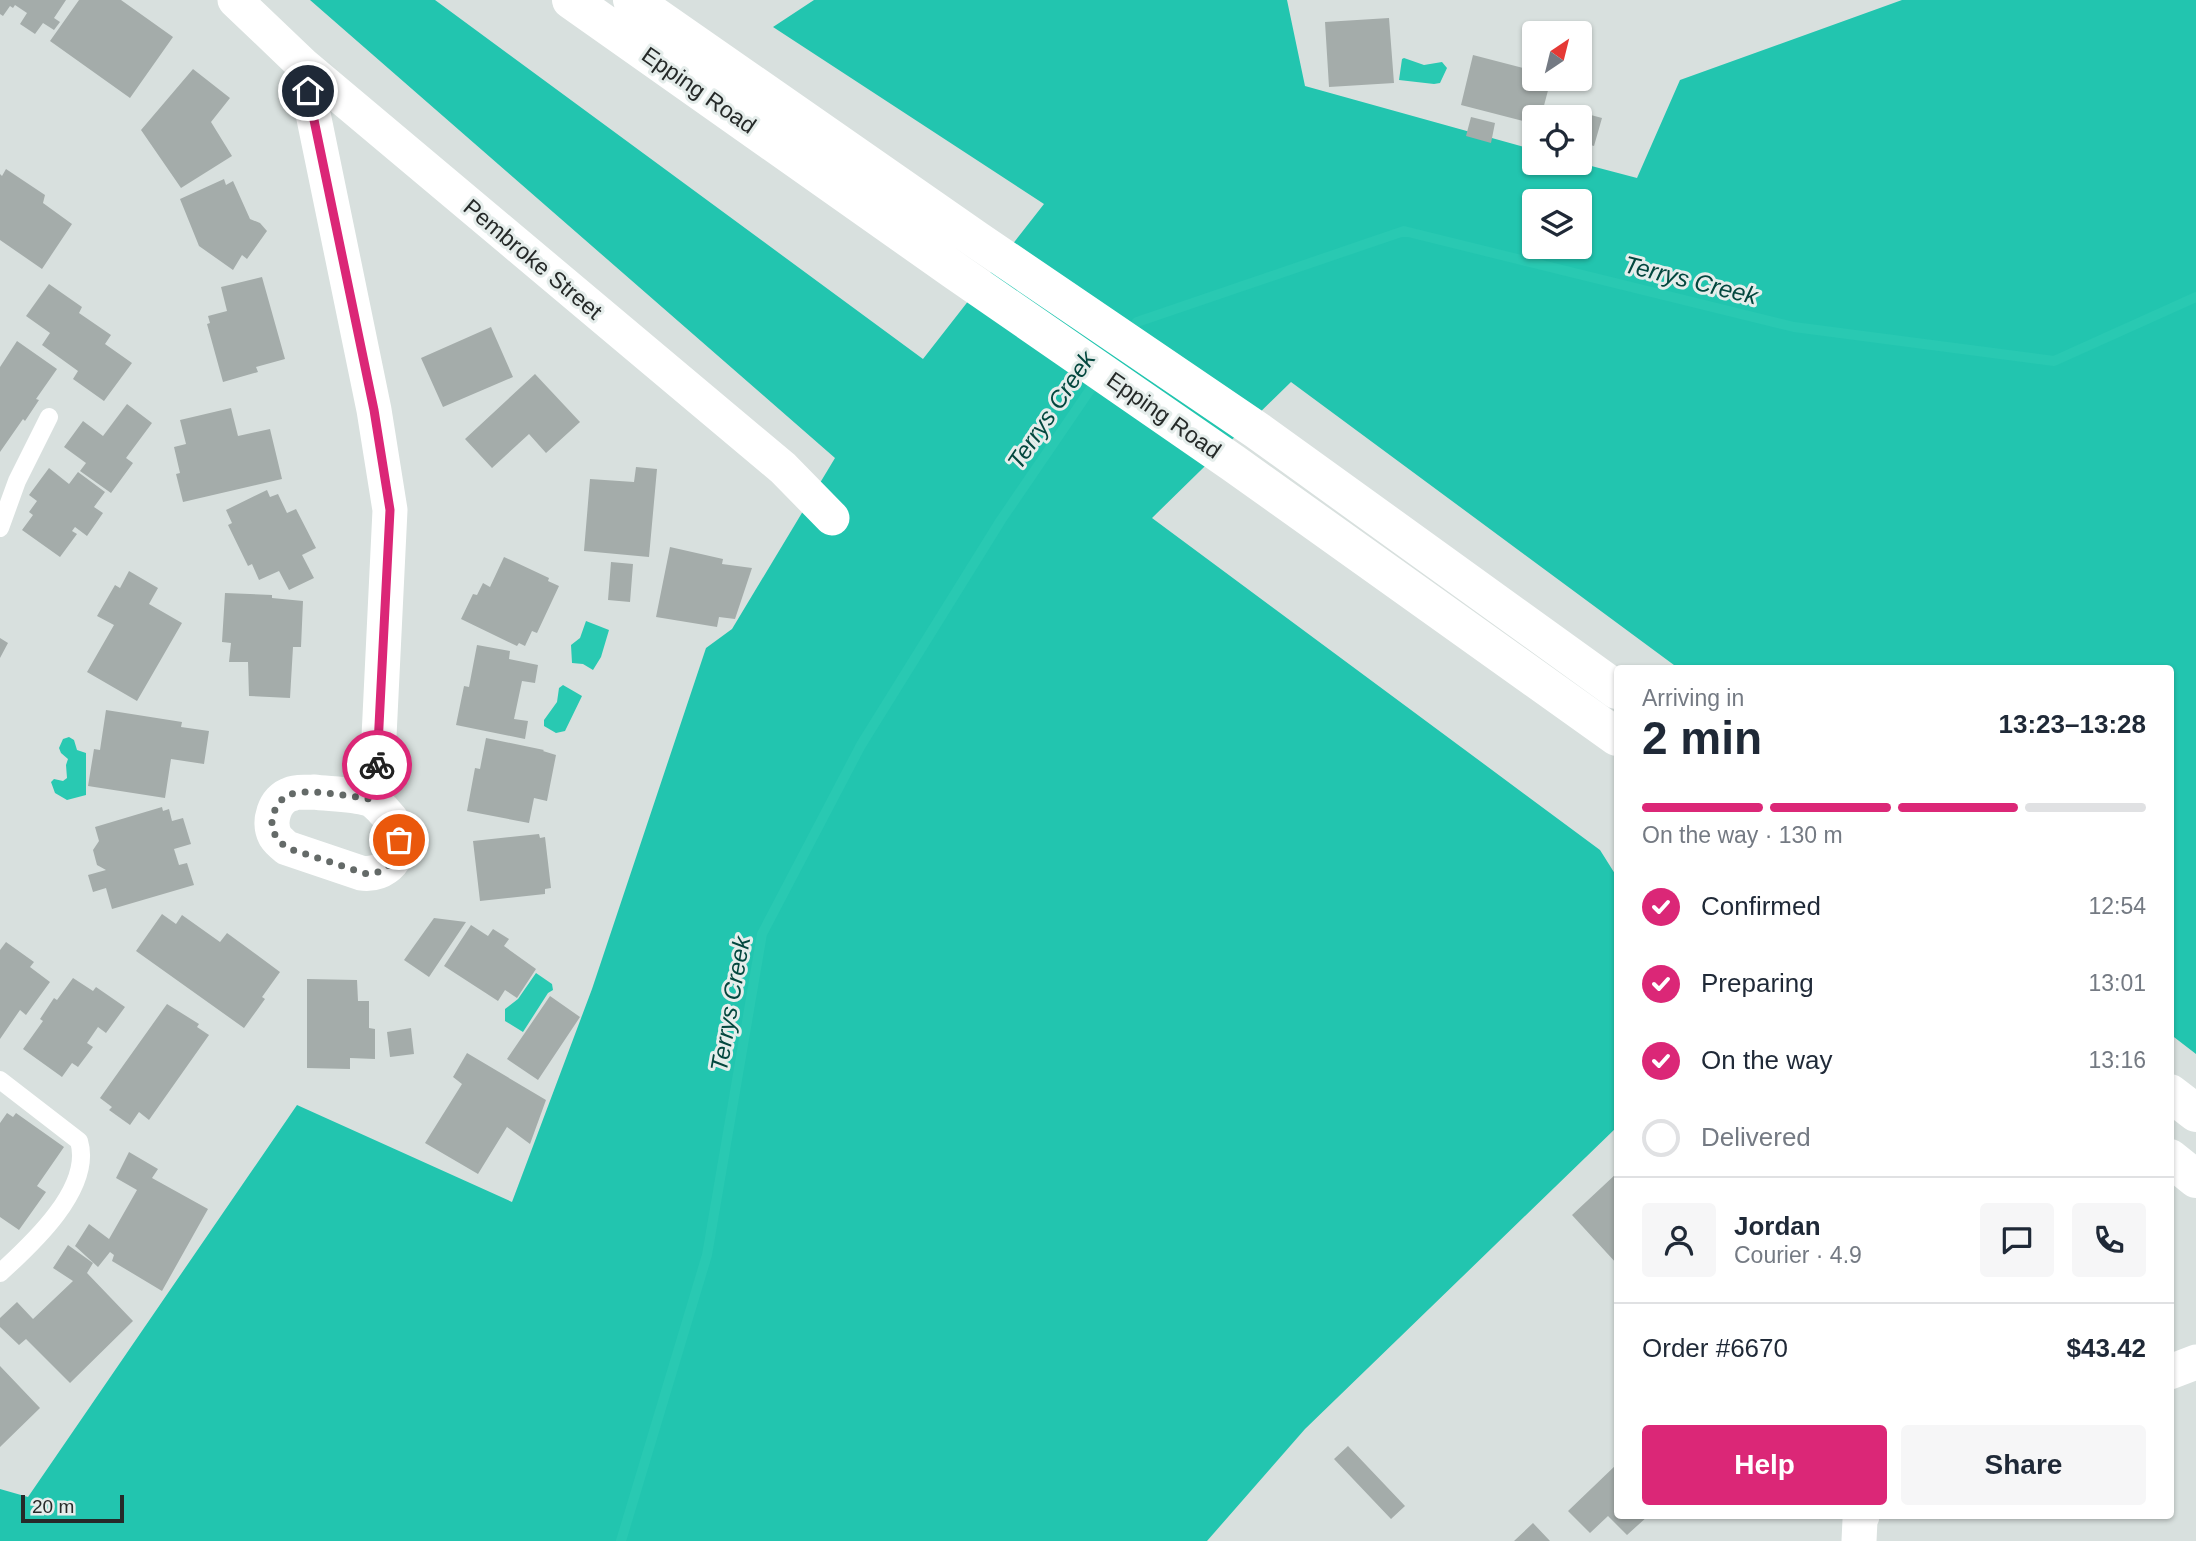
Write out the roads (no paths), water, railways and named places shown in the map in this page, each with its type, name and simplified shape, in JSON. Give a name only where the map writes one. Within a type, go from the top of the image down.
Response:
[{"type":"main road","name":"Epping Road","points":[[571,0],[1233,463],[1614,735]]},
{"type":"main road","name":"Epping Road","points":[[632,0],[977,240],[1258,430],[1614,688]]},
{"type":"main road","points":[[2174,1096],[2196,1113]]},
{"type":"main road","points":[[2174,1161],[2196,1179]]},
{"type":"street","name":"Pembroke Street","points":[[235,0],[303,65],[783,468],[831,517]]},
{"type":"street","points":[[303,65],[374,410],[390,510],[379,757],[371,799]]},
{"type":"street","points":[[2174,1370],[2196,1362]]},
{"type":"lane","points":[[0,528],[17,481],[49,417]]},
{"type":"lane","points":[[0,1080],[79,1141],[83,1154],[78,1178],[46,1227],[0,1273]]},
{"type":"waterway","name":"Terrys Creek","points":[[1127,336],[1137,322],[1404,231],[1794,327],[2054,361],[2196,297]]},
{"type":"waterway","name":"Terrys Creek","points":[[621,1541],[707,1255],[762,934],[861,745],[1001,520],[1098,378]]}]
